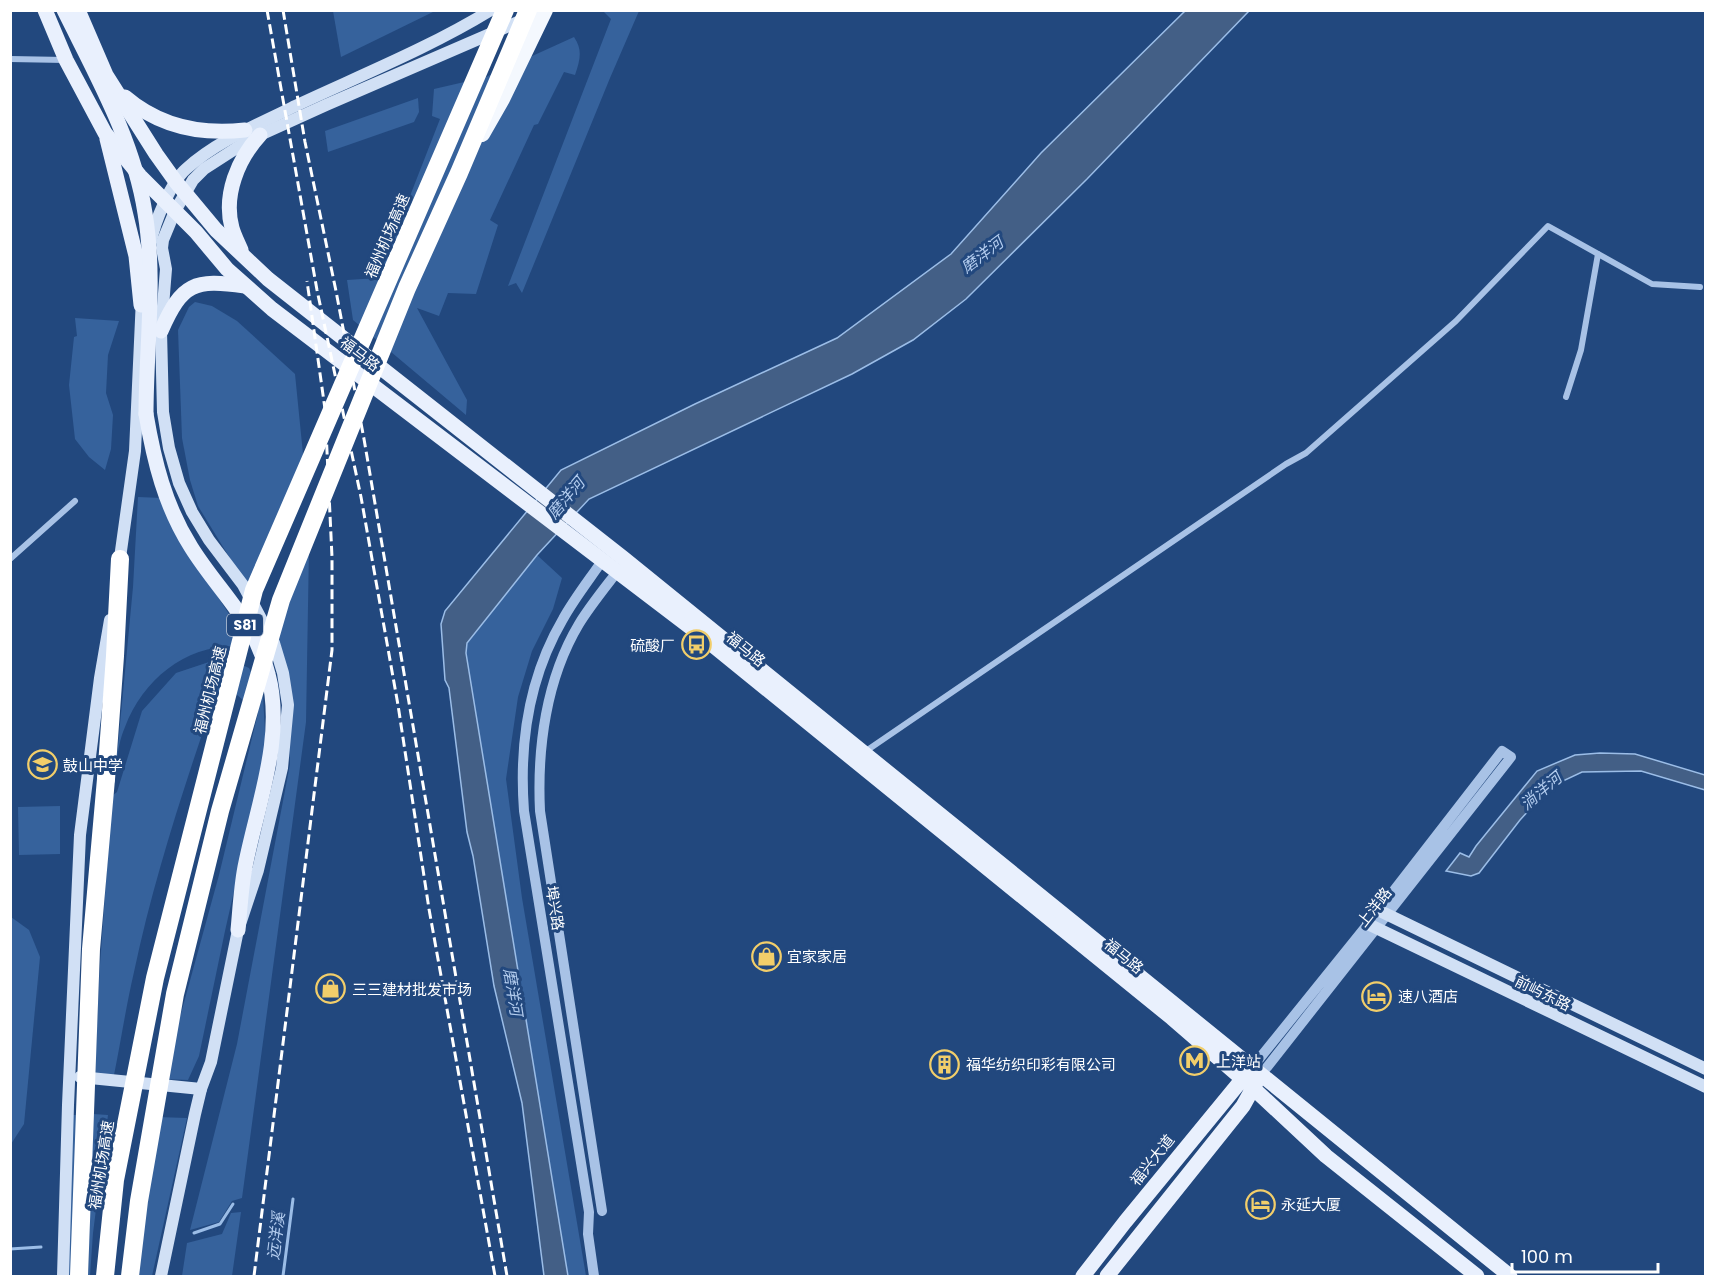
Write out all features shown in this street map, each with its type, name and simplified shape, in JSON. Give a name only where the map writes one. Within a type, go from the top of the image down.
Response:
[{"type":"highway","name":"福州机场高速","points":[[105,1276],[115,1180],[155,978],[254,590],[505,10]]},
{"type":"highway","name":"S81","points":[[130,1276],[139,1201],[175,994],[220,811],[281,600],[406,288],[459,173],[528,10]]},
{"type":"highway","points":[[459,173],[502,99],[546,10]]},
{"type":"highway","points":[[79,1276],[91,949],[106,779],[120,559]]},
{"type":"main road","points":[[64,10],[124,136],[145,213],[150,257],[146,414],[152,452],[162,487],[176,521],[200,561],[248,624],[260,648],[269,676],[273,705],[268,764],[245,869],[238,930],[211,1062],[201,1089],[161,1276]]},
{"type":"main road","name":"福马路","points":[[78,10],[106,75],[156,154],[216,230],[245,258],[309,312],[578,523],[863,753],[1252,1078],[1326,1156],[1477,1276]]},
{"type":"main road","points":[[63,1276],[80,835],[100,678],[135,451],[141,305],[151,237],[181,187],[184,170],[206,154],[245,130],[408,53],[491,10]]},
{"type":"main road","points":[[181,187],[193,180],[204,169],[260,135],[546,10]]},
{"type":"main road","name":"福马路","points":[[45,12],[66,60],[105,133],[140,176],[245,286],[272,309],[694,630],[1163,1011],[1510,1276]]},
{"type":"main road","points":[[106,75],[119,92],[135,106],[178,127],[200,131],[245,130]]},
{"type":"main road","points":[[105,133],[136,256],[141,305]]},
{"type":"main road","points":[[245,258],[232,229],[229,212],[230,193],[242,159],[260,135]]},
{"type":"main road","points":[[170,206],[162,248],[166,269],[160,331],[163,412],[169,448],[179,483],[192,512],[209,540],[243,585],[274,643],[283,673],[288,705],[282,768],[258,870],[238,930]]},
{"type":"main road","points":[[160,331],[176,300],[187,290],[204,282],[245,286]]},
{"type":"main road","name":"前屿东路","points":[[1382,913],[1706,1069]]},
{"type":"main road","name":"前屿东路","points":[[1372,926],[1706,1087]]},
{"type":"main road","points":[[69,1076],[201,1089]]},
{"type":"main road","points":[[1107,1276],[1243,1106],[1252,1078]]},
{"type":"main road","name":"福兴大道","points":[[1083,1276],[1125,1222],[1252,1078]]},
{"type":"street","points":[[10,59],[66,60]]},
{"type":"street","points":[[863,753],[1286,464],[1306,453],[1456,321],[1548,226],[1652,284],[1700,287]]},
{"type":"street","points":[[1566,397],[1581,350],[1598,254]]},
{"type":"street","points":[[10,559],[75,501]]},
{"type":"street","name":"埠兴路","points":[[594,1276],[588,1233],[589,1212],[524,811],[522,783],[525,731],[543,658],[563,618],[602,561]]},
{"type":"street","name":"埠兴路","points":[[602,1211],[540,811],[539,783],[543,734],[551,691],[558,672],[579,625],[617,572]]},
{"type":"street","name":"上洋路","points":[[1252,1078],[1507,754]]},
{"type":"shaded area","points":[[333,10],[435,11],[341,57]]},
{"type":"shaded area","points":[[603,11],[639,11],[522,293],[516,283],[508,286],[611,19]]},
{"type":"shaded area","points":[[574,37],[579,46],[580,55],[575,75],[564,72],[538,124],[534,125],[490,220],[498,225],[476,294],[448,293],[439,316],[417,308],[467,400],[466,415],[353,320],[347,280],[378,278],[440,119],[432,116],[434,89],[486,77]]},
{"type":"shaded area","points":[[418,98],[419,112],[414,122],[328,152],[325,131]]},
{"type":"shaded area","points":[[195,302],[212,306],[237,321],[295,374],[304,464],[247,586],[198,506],[190,480],[182,438],[178,330],[189,307]]},
{"type":"shaded area","points":[[75,318],[119,321],[108,355],[106,393],[113,415],[111,449],[105,470],[89,457],[75,439],[69,385],[74,337],[77,336]]},
{"type":"shaded area","points":[[138,497],[162,498],[207,580],[236,625],[235,646],[199,652],[183,659],[154,681],[133,710],[125,727],[119,745],[115,777],[133,587]]},
{"type":"shaded area","points":[[309,548],[306,722],[242,1198],[232,1201],[219,1222],[190,1230],[237,1044],[290,764],[288,713],[274,638]]},
{"type":"shaded area","points":[[537,555],[562,578],[553,609],[532,651],[518,697],[506,779],[522,898],[586,1276],[568,1276],[465,647]]},
{"type":"shaded area","points":[[224,657],[249,668],[263,696],[266,749],[199,1056],[188,1080],[163,1079],[219,875],[258,713],[236,694],[216,693],[151,901],[131,985],[114,1075],[95,1074],[99,979],[112,796],[117,792],[142,711],[176,673]]},
{"type":"shaded area","points":[[60,806],[60,854],[19,855],[18,807]]},
{"type":"shaded area","points":[[11,917],[29,930],[40,957],[24,1124],[11,1144]]},
{"type":"shaded area","points":[[93,1114],[108,1115],[90,1276],[88,1276]]},
{"type":"shaded area","points":[[73,1115],[79,1115],[73,1276],[67,1276]]},
{"type":"shaded area","points":[[157,1117],[187,1118],[152,1276],[135,1276]]},
{"type":"shaded area","points":[[241,1212],[232,1276],[182,1276],[187,1243],[222,1234],[231,1213]]},
{"type":"water","name":"磨洋河","points":[[1185,11],[1249,11],[1087,179],[966,299],[913,340],[852,374],[589,499],[537,555],[467,643],[466,653],[568,1276],[544,1276],[522,1103],[494,986],[467,832],[449,688],[445,680],[441,624],[445,611],[561,470],[837,338],[951,254],[1041,153]]},
{"type":"water","name":"淌洋河","points":[[1635,754],[1705,775],[1705,790],[1641,771],[1582,772],[1550,787],[1520,820],[1479,873],[1471,876],[1446,871],[1460,853],[1469,857],[1537,771],[1575,755]]},
{"type":"waterway","name":"远洋溪","points":[[283,1276],[293,1199]]},
{"type":"waterway","points":[[194,1233],[220,1224],[233,1204]]},
{"type":"waterway","points":[[10,1249],[41,1247]]},
{"type":"railway","points":[[267,10],[317,290],[361,497],[398,705],[429,909],[495,1276]]},
{"type":"railway","points":[[283,10],[305,142],[364,439],[507,1276]]},
{"type":"railway","points":[[254,1276],[332,650],[332,557],[325,409],[307,281]]},
{"type":"place","name":"硫酸厂","points":[[696,645]]},
{"type":"place","name":"鼓山中学","points":[[42,765]]},
{"type":"place","name":"宜家家居","points":[[766,956]]},
{"type":"place","name":"三三建材批发市场","points":[[331,989]]},
{"type":"place","name":"速八酒店","points":[[1377,996]]},
{"type":"place","name":"上洋站","points":[[1195,1061]]},
{"type":"place","name":"福华纺织印彩有限公司","points":[[945,1064]]},
{"type":"place","name":"永延大厦","points":[[1260,1204]]}]
